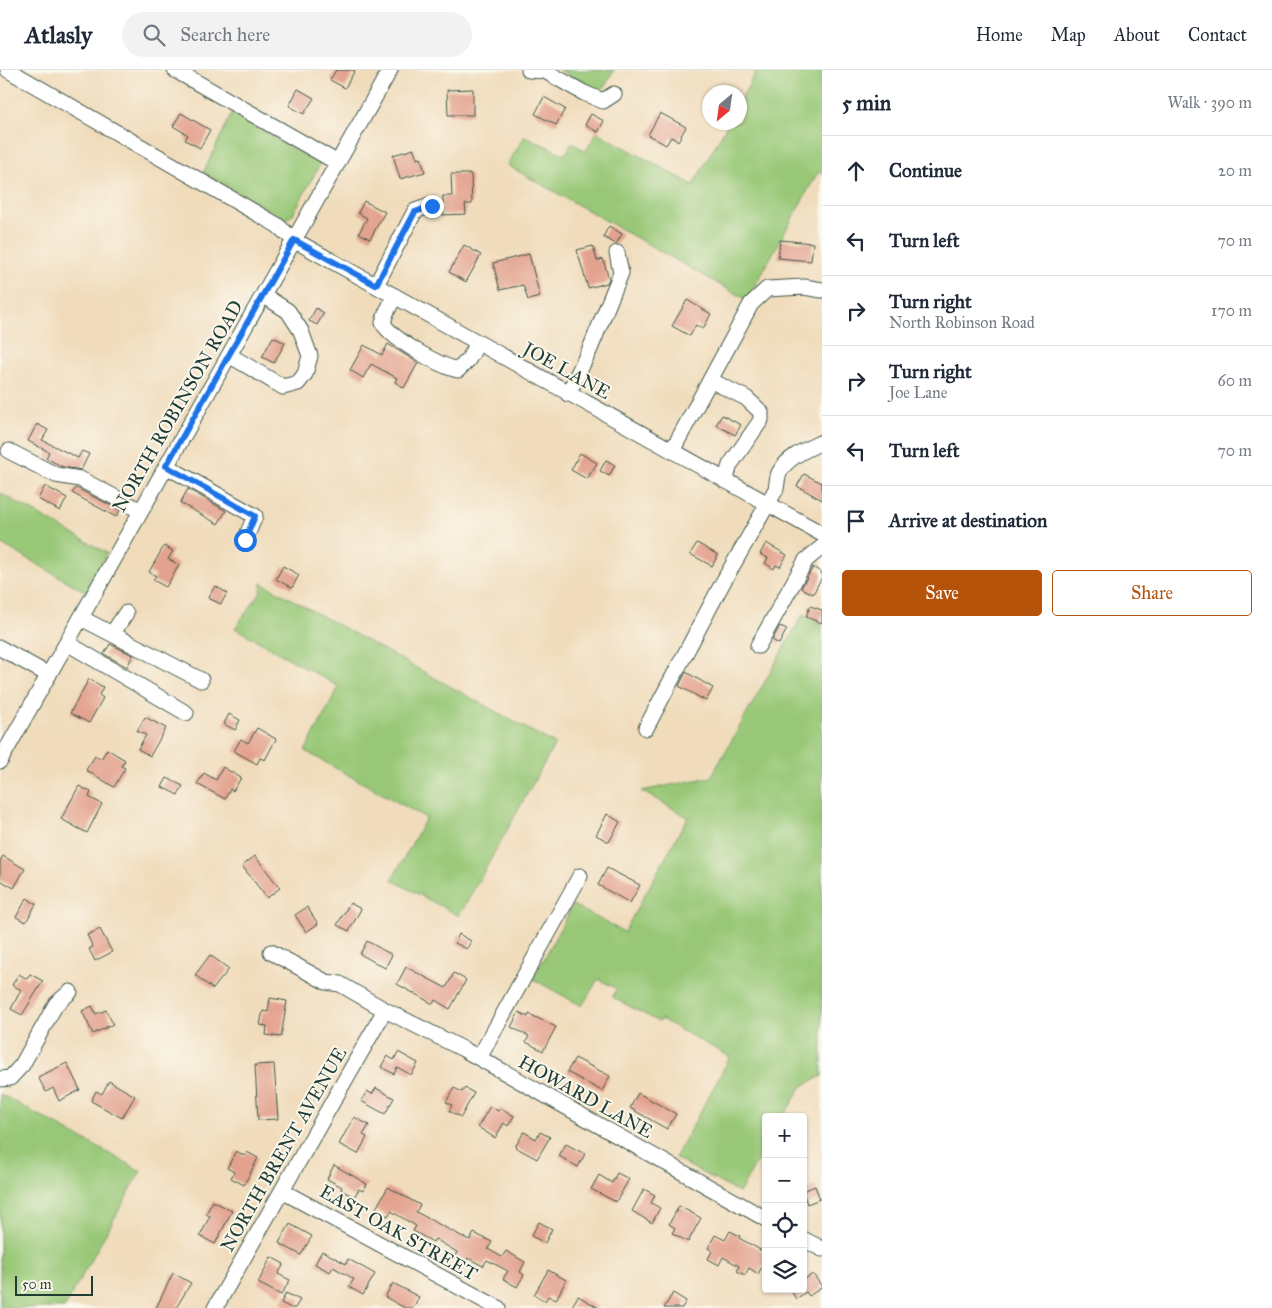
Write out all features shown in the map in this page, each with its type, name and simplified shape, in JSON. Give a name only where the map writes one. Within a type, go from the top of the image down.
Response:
[{"type":"street","name":"JOE LANE","points":[[8,70],[252,210],[277,225],[294,240],[822,534]]},
{"type":"street","points":[[175,70],[338,163]]},
{"type":"street","name":"NORTH ROBINSON ROAD","points":[[0,761],[390,70]]},
{"type":"street","points":[[529,70],[545,71],[584,93],[603,101],[614,94]]},
{"type":"street","points":[[376,285],[415,212],[432,206]]},
{"type":"street","points":[[568,394],[590,349],[621,273],[617,253]]},
{"type":"street","points":[[672,451],[752,304],[767,289],[804,287],[822,290]]},
{"type":"street","points":[[229,355],[283,387],[298,383],[305,374],[310,356],[301,331],[288,311],[263,295]]},
{"type":"street","points":[[395,296],[383,323],[386,329],[441,364],[458,370],[468,360],[478,343]]},
{"type":"street","points":[[710,380],[746,398],[761,412],[761,420],[730,465],[725,481]]},
{"type":"street","points":[[646,728],[776,489],[779,473],[805,449],[822,442]]},
{"type":"street","points":[[9,451],[56,475],[80,479],[141,511]]},
{"type":"street","points":[[166,466],[255,516],[245,540]]},
{"type":"street","points":[[758,646],[806,560],[822,546]]},
{"type":"street","points":[[112,634],[126,613]]},
{"type":"street","points":[[81,618],[201,680]]},
{"type":"street","points":[[67,643],[186,713]]},
{"type":"street","points":[[0,648],[49,675]]},
{"type":"street","points":[[479,1058],[580,876]]},
{"type":"street","name":"HOWARD LANE","points":[[271,952],[326,982],[340,984],[385,1010],[479,1058],[762,1217]]},
{"type":"street","points":[[0,1079],[10,1078],[22,1065],[56,1004],[70,992]]},
{"type":"street","name":"NORTH BRENT AVENUE","points":[[215,1308],[385,1010]]},
{"type":"street","name":"EAST OAK STREET","points":[[282,1190],[498,1308]]},
{"type":"street","points":[[807,1241],[822,1249]]},
{"type":"green space","points":[[559,70],[614,70],[601,93]]},
{"type":"green space","points":[[757,70],[822,70],[822,174],[818,172],[747,300],[507,165],[525,136],[565,155],[572,143],[586,151],[597,132],[693,185],[724,130],[747,130],[747,88]]},
{"type":"green space","points":[[232,113],[320,164],[292,216],[285,219],[203,173]]},
{"type":"green space","points":[[0,493],[107,553],[86,592],[0,543]]},
{"type":"green space","points":[[262,583],[555,744],[459,916],[392,880],[426,818],[305,751],[339,687],[235,628],[261,592]]},
{"type":"green space","points":[[803,614],[822,624],[822,1076],[802,1086],[785,1113],[762,1113],[762,1154],[739,1193],[675,1158],[730,1057],[661,1019],[659,1022],[612,997],[617,989],[598,979],[582,1006],[533,979],[573,905],[624,932],[688,817],[641,791],[711,777]]},
{"type":"green space","points":[[0,1094],[141,1171],[64,1308],[0,1308]]},
{"type":"building","points":[[336,70],[355,70],[345,88],[330,80]]},
{"type":"building","points":[[298,89],[314,98],[304,114],[289,106]]},
{"type":"building","points":[[473,89],[473,115],[448,115],[447,90]]},
{"type":"building","points":[[544,97],[565,109],[556,125],[535,114]]},
{"type":"building","points":[[181,113],[210,130],[200,148],[185,140],[188,135],[173,126]]},
{"type":"building","points":[[660,113],[686,127],[678,141],[671,137],[666,145],[648,135]]},
{"type":"building","points":[[591,114],[604,121],[598,132],[585,125]]},
{"type":"building","points":[[414,149],[417,159],[421,158],[425,172],[400,179],[393,155]]},
{"type":"building","points":[[451,174],[471,174],[472,204],[465,204],[466,214],[443,215],[443,196],[452,196]]},
{"type":"building","points":[[364,201],[385,212],[370,239],[359,233],[367,218],[358,213]]},
{"type":"building","points":[[609,226],[622,234],[616,244],[603,237]]},
{"type":"building","points":[[780,240],[813,243],[811,261],[778,258]]},
{"type":"building","points":[[464,245],[481,255],[466,282],[449,272]]},
{"type":"building","points":[[593,246],[597,261],[603,259],[609,279],[607,283],[588,288],[577,250]]},
{"type":"building","points":[[529,254],[540,297],[528,300],[523,285],[500,290],[493,263]]},
{"type":"building","points":[[687,300],[711,314],[703,329],[696,325],[690,336],[672,326]]},
{"type":"building","points":[[316,308],[324,313],[317,325],[309,321]]},
{"type":"building","points":[[273,337],[285,343],[274,363],[262,357]]},
{"type":"building","points":[[388,344],[418,363],[404,388],[395,382],[397,378],[371,364],[363,378],[350,370],[364,345],[382,355]]},
{"type":"building","points":[[722,415],[741,425],[735,435],[716,425]]},
{"type":"building","points":[[37,424],[48,430],[42,440],[78,458],[82,451],[89,454],[81,470],[63,467],[46,458],[49,452],[28,441]]},
{"type":"building","points":[[580,453],[597,463],[587,479],[571,470]]},
{"type":"building","points":[[606,460],[615,465],[609,476],[600,471]]},
{"type":"building","points":[[804,474],[822,483],[822,500],[797,486]]},
{"type":"building","points":[[45,486],[67,498],[60,511],[38,499]]},
{"type":"building","points":[[76,488],[120,510],[116,517],[72,493]]},
{"type":"building","points":[[188,489],[226,511],[218,524],[180,503]]},
{"type":"building","points":[[697,543],[718,555],[712,566],[690,554]]},
{"type":"building","points":[[766,543],[787,555],[780,567],[776,565],[774,569],[765,563],[768,558],[760,554]]},
{"type":"building","points":[[164,546],[173,551],[168,559],[179,565],[166,587],[153,580],[156,576],[149,572]]},
{"type":"building","points":[[283,566],[299,575],[292,588],[276,579]]},
{"type":"building","points":[[813,567],[822,573],[822,577],[813,594],[801,588]]},
{"type":"building","points":[[215,586],[227,593],[221,604],[208,598]]},
{"type":"building","points":[[810,606],[822,610],[822,623],[806,617]]},
{"type":"building","points":[[780,626],[787,629],[779,644],[772,640]]},
{"type":"building","points":[[110,644],[133,655],[127,667],[104,654]]},
{"type":"building","points":[[686,672],[713,688],[706,701],[679,686]]},
{"type":"building","points":[[89,679],[103,687],[99,695],[103,698],[89,723],[70,713]]},
{"type":"building","points":[[229,714],[240,720],[235,730],[224,724]]},
{"type":"building","points":[[145,717],[166,728],[150,756],[138,749],[146,735],[137,731]]},
{"type":"building","points":[[257,728],[276,739],[265,760],[260,758],[257,764],[234,751],[241,739],[248,743]]},
{"type":"building","points":[[107,749],[125,760],[121,766],[125,768],[114,787],[86,770],[95,756],[101,759]]},
{"type":"building","points":[[223,767],[241,778],[233,791],[230,789],[225,799],[197,784],[204,773],[216,780]]},
{"type":"building","points":[[167,778],[183,786],[178,795],[162,787]]},
{"type":"building","points":[[79,786],[91,792],[89,797],[102,804],[87,833],[61,819]]},
{"type":"building","points":[[607,814],[620,822],[609,842],[596,835]]},
{"type":"building","points":[[3,856],[25,869],[14,888],[0,880],[0,861]]},
{"type":"building","points":[[255,856],[280,888],[267,898],[242,866]]},
{"type":"building","points":[[607,868],[640,885],[630,903],[598,885]]},
{"type":"building","points":[[27,898],[36,904],[26,922],[16,917]]},
{"type":"building","points":[[350,903],[361,909],[349,931],[337,925]]},
{"type":"building","points":[[307,907],[318,924],[306,932],[295,915]]},
{"type":"building","points":[[100,929],[112,952],[95,961],[89,949],[93,947],[87,935]]},
{"type":"building","points":[[459,934],[471,941],[467,949],[455,943]]},
{"type":"building","points":[[367,941],[392,955],[385,968],[360,954]]},
{"type":"building","points":[[210,955],[229,969],[213,989],[195,975]]},
{"type":"building","points":[[406,967],[446,988],[454,973],[466,980],[450,1009],[435,1000],[433,1004],[397,984]]},
{"type":"building","points":[[19,974],[27,979],[30,974],[43,981],[22,1015],[11,1009],[21,990],[12,985]]},
{"type":"building","points":[[270,998],[287,1001],[281,1037],[266,1035],[267,1026],[260,1025],[263,1011],[268,1012]]},
{"type":"building","points":[[92,1006],[96,1014],[106,1010],[113,1024],[93,1034],[82,1011]]},
{"type":"building","points":[[519,1012],[528,1017],[529,1014],[556,1027],[543,1051],[526,1042],[529,1036],[511,1027]]},
{"type":"building","points":[[398,1052],[418,1063],[411,1075],[397,1067],[394,1074],[381,1067],[387,1056],[394,1060]]},
{"type":"building","points":[[575,1058],[610,1076],[602,1091],[567,1072]]},
{"type":"building","points":[[67,1063],[80,1090],[59,1101],[53,1088],[46,1092],[38,1077]]},
{"type":"building","points":[[274,1064],[278,1119],[258,1120],[255,1065]]},
{"type":"building","points":[[109,1081],[135,1096],[122,1118],[91,1101],[96,1091],[102,1094]]},
{"type":"building","points":[[376,1088],[394,1098],[385,1114],[361,1101],[367,1091],[372,1094]]},
{"type":"building","points":[[454,1088],[462,1092],[465,1088],[474,1093],[461,1117],[449,1111],[452,1105],[446,1102]]},
{"type":"building","points":[[638,1093],[676,1114],[667,1129],[630,1108]]},
{"type":"building","points":[[490,1106],[498,1111],[500,1108],[514,1116],[508,1126],[504,1123],[495,1138],[478,1127]]},
{"type":"building","points":[[354,1117],[369,1125],[363,1135],[367,1137],[358,1154],[339,1144]]},
{"type":"building","points":[[524,1132],[536,1139],[540,1132],[550,1137],[537,1159],[515,1147]]},
{"type":"building","points":[[566,1144],[585,1154],[578,1167],[559,1156]]},
{"type":"building","points":[[236,1151],[245,1156],[247,1152],[258,1158],[244,1185],[231,1178],[234,1172],[227,1168]]},
{"type":"building","points":[[334,1165],[367,1184],[363,1191],[359,1189],[354,1197],[341,1190],[342,1187],[327,1179]]},
{"type":"building","points":[[617,1173],[629,1179],[616,1202],[591,1189],[599,1175],[612,1183]]},
{"type":"building","points":[[815,1186],[820,1199],[807,1204],[807,1189]]},
{"type":"building","points":[[388,1187],[420,1205],[416,1212],[470,1240],[474,1233],[492,1242],[488,1249],[502,1257],[506,1251],[525,1262],[520,1272],[524,1275],[517,1287],[503,1279],[508,1271],[487,1260],[483,1266],[468,1258],[466,1262],[455,1256],[457,1252],[435,1239],[433,1242],[413,1231],[416,1226],[391,1211],[388,1216],[375,1210]]},
{"type":"building","points":[[644,1189],[655,1195],[651,1203],[660,1208],[652,1223],[632,1211]]},
{"type":"building","points":[[213,1201],[232,1211],[215,1244],[200,1236],[210,1216],[206,1214]]},
{"type":"building","points":[[679,1206],[701,1218],[688,1242],[672,1233],[675,1228],[669,1224]]},
{"type":"building","points":[[539,1222],[552,1229],[545,1243],[531,1236]]},
{"type":"building","points":[[290,1224],[312,1236],[301,1255],[279,1243]]},
{"type":"building","points":[[730,1231],[762,1251],[762,1267],[758,1274],[749,1268],[745,1275],[737,1271],[739,1266],[723,1257],[719,1265],[708,1259],[712,1251],[708,1248],[715,1235],[725,1240]]},
{"type":"building","points":[[322,1251],[346,1264],[348,1259],[375,1274],[363,1295],[349,1287],[354,1279],[333,1267],[330,1272],[315,1264]]},
{"type":"building","points":[[271,1257],[284,1264],[278,1274],[290,1280],[281,1295],[258,1283]]},
{"type":"building","points":[[548,1270],[566,1280],[556,1300],[548,1296],[545,1301],[534,1295]]},
{"type":"building","points":[[173,1273],[191,1283],[176,1308],[156,1308]]},
{"type":"building","points":[[813,1274],[822,1287],[809,1296],[807,1293],[807,1278]]},
{"type":"building","points":[[393,1283],[419,1297],[413,1308],[405,1308],[385,1297]]},
{"type":"building","points":[[286,1293],[300,1300],[295,1308],[281,1303]]},
{"type":"building","points":[[673,1293],[686,1301],[682,1308],[664,1308]]},
{"type":"building","points":[[792,1293],[805,1293],[796,1299]]},
{"type":"building","points":[[578,1296],[599,1308],[571,1308]]},
{"type":"route","points":[[245,540],[255,516],[166,466],[294,240],[376,285],[415,212],[420,208],[432,206]]}]
